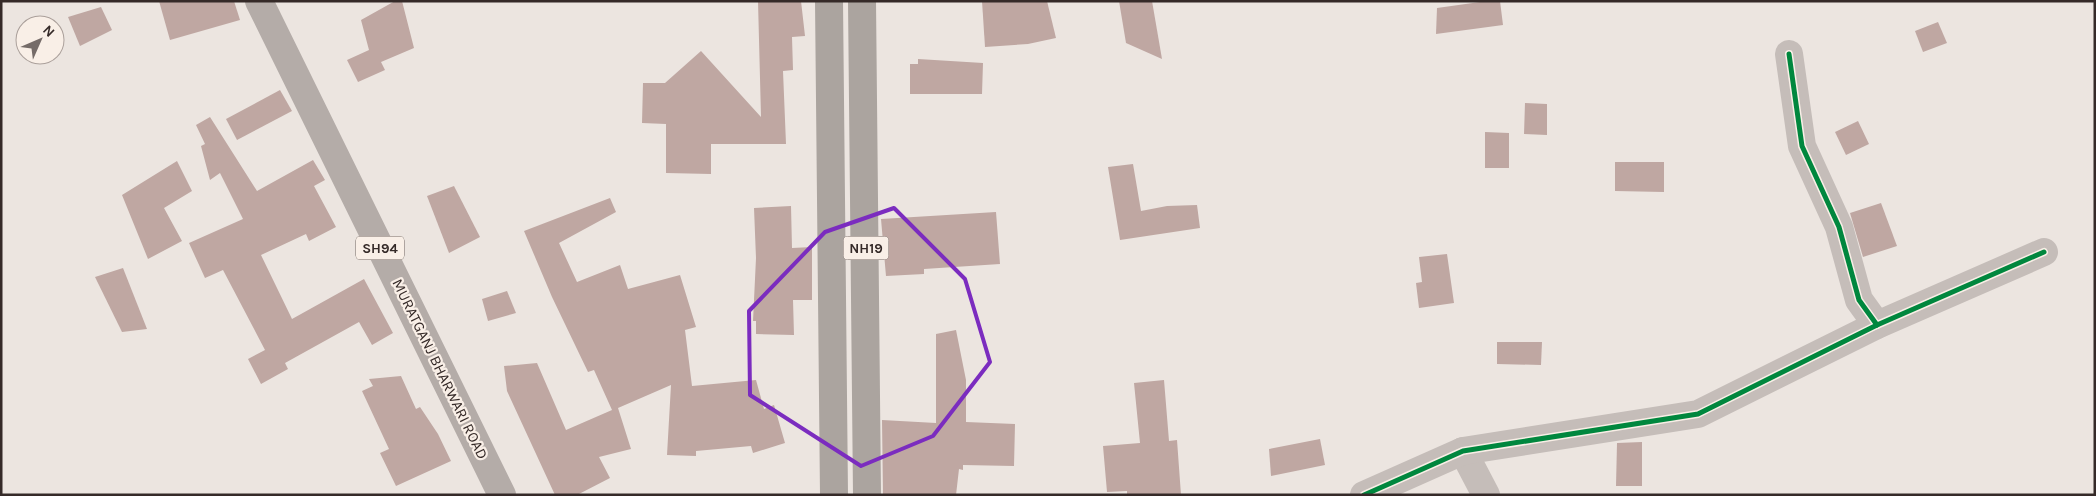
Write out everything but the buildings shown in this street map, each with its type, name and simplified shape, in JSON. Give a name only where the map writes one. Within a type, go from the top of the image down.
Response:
[{"type":"highway","name":"NH19","points":[[830,1],[834,495]]},
{"type":"highway","name":"NH19","points":[[862,1],[867,495]]},
{"type":"main road","name":"MURATGANJ BHARWARI ROAD","points":[[259,1],[502,495]]},
{"type":"street","points":[[1789,54],[1802,146],[1839,227],[1859,300],[1877,325]]},
{"type":"street","points":[[1364,495],[1463,451],[1698,414],[1877,325],[2044,252]]},
{"type":"street","points":[[1463,451],[1486,495]]},
{"type":"highlighted area","points":[[894,208],[965,279],[990,362],[933,436],[861,466],[750,395],[749,311],[825,232]]},
{"type":"cycle path","points":[[1789,54],[1802,146],[1839,227],[1859,300],[1877,325]]},
{"type":"cycle path","points":[[1364,495],[1463,451],[1698,414],[1877,325],[2044,252]]}]
